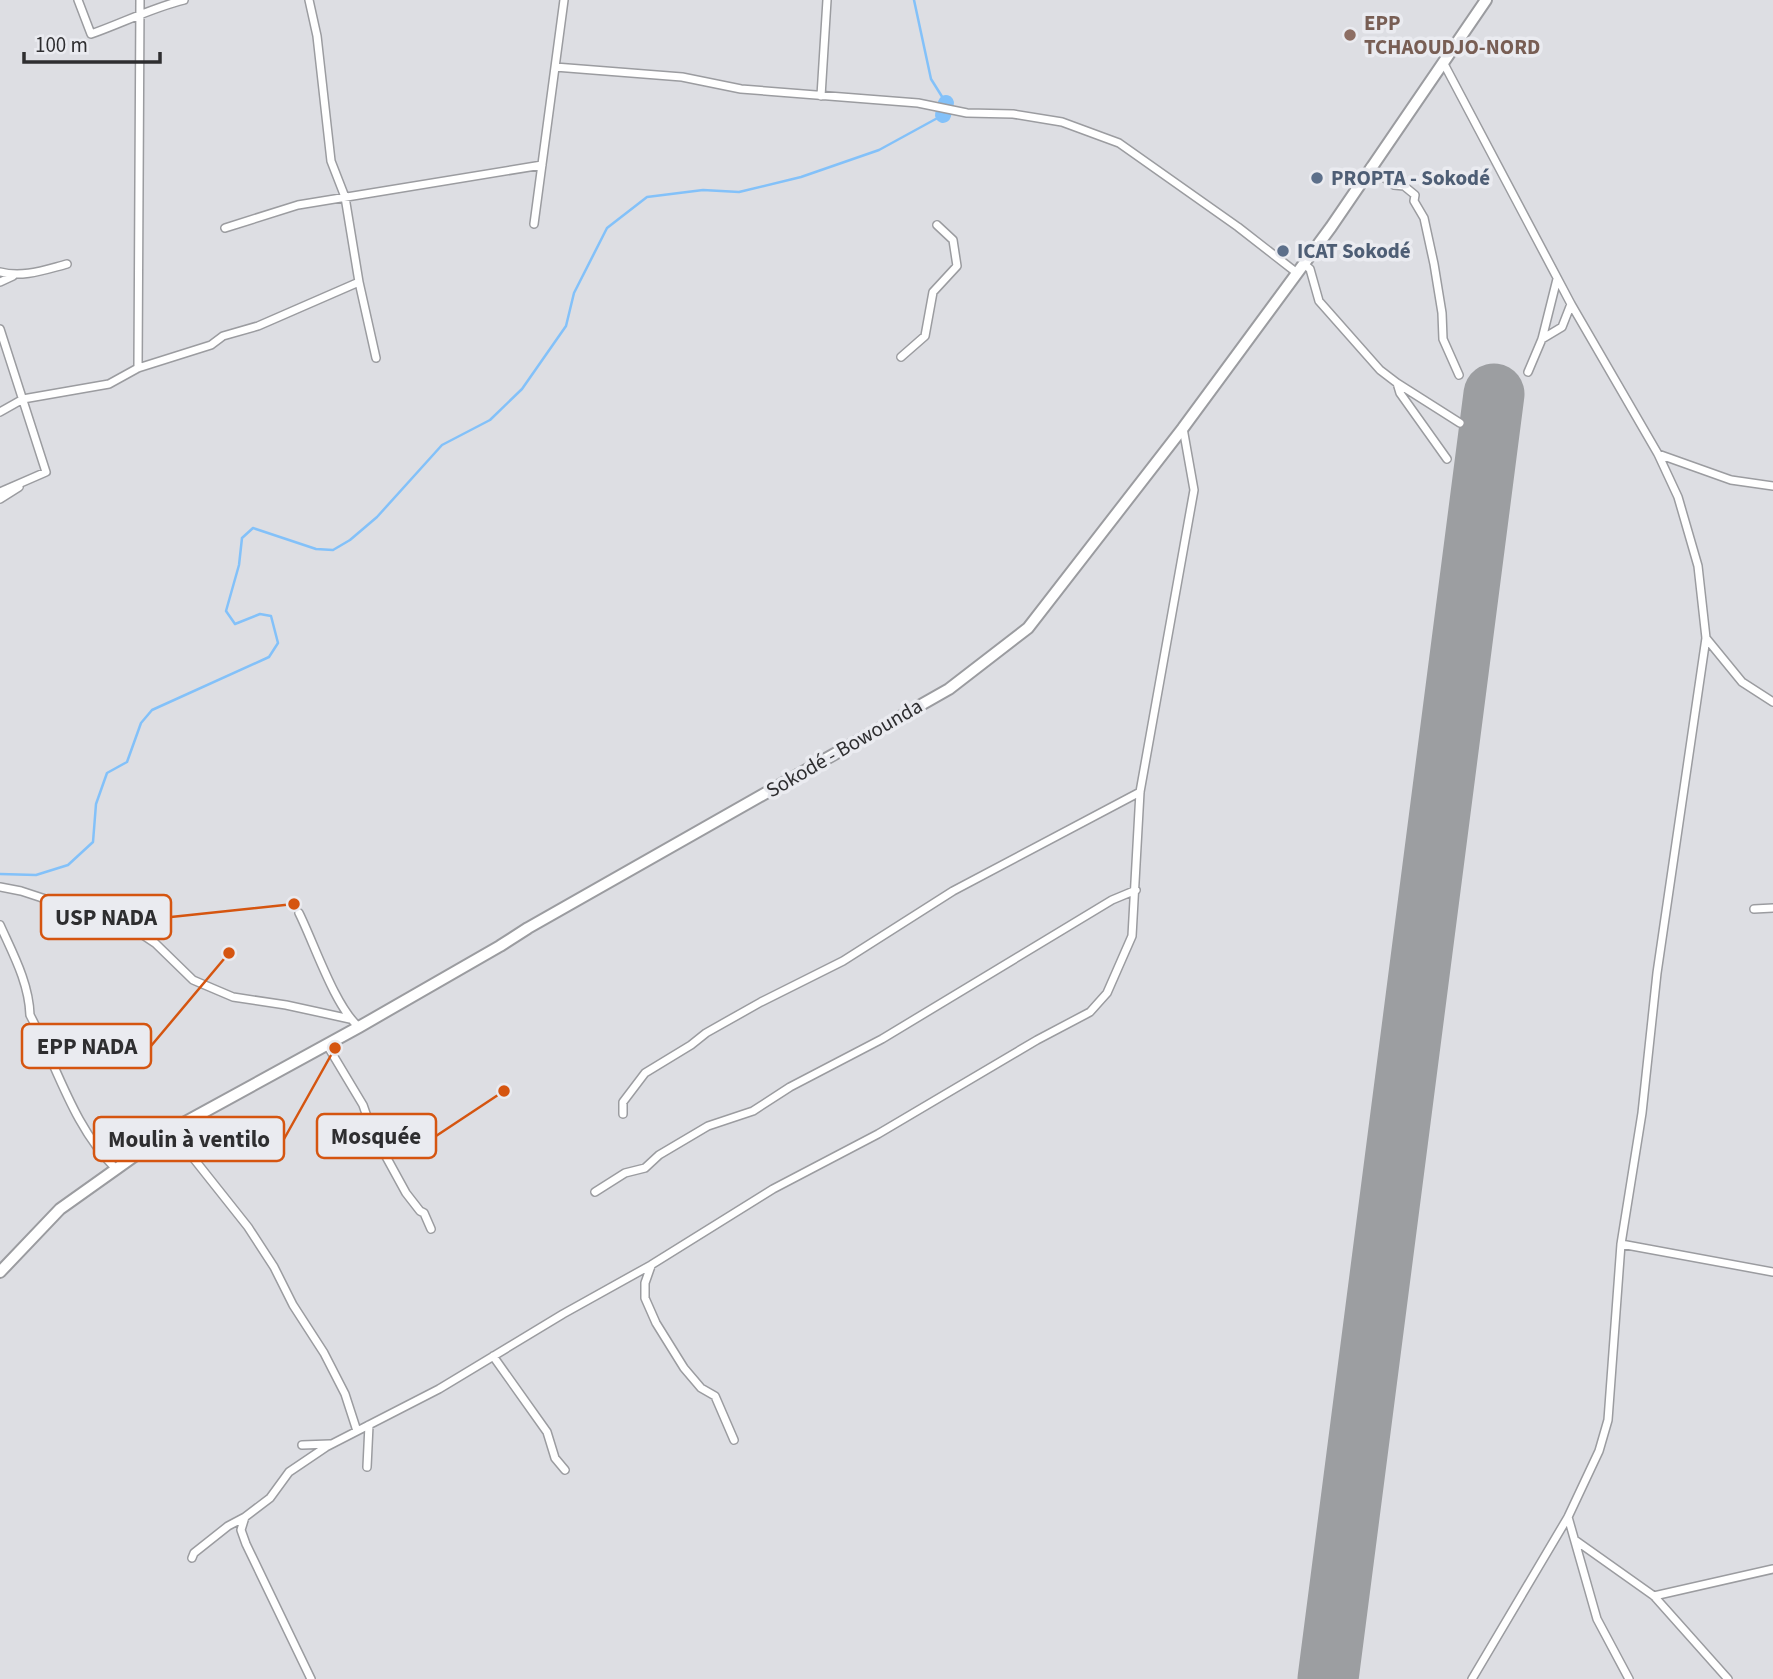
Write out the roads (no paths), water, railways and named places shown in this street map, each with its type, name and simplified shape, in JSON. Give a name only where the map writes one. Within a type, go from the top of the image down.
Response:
[{"type":"main road","name":"Sokodé - Bowounda","points":[[0,1272],[60,1209],[171,1130],[327,1045],[354,1023],[500,946],[949,689],[1028,628],[1300,269],[1486,0]]},
{"type":"street","points":[[78,0],[91,34],[184,0]]},
{"type":"street","points":[[138,368],[140,0]]},
{"type":"street","points":[[309,0],[317,36],[331,161],[345,197],[359,282],[376,358]]},
{"type":"street","points":[[534,224],[564,0]]},
{"type":"street","points":[[821,96],[827,0]]},
{"type":"street","points":[[1443,62],[1571,304],[1658,454],[1678,497],[1698,566],[1706,638],[1657,973],[1642,1113],[1621,1244],[1608,1420],[1599,1451],[1568,1517],[1472,1679]]},
{"type":"street","points":[[555,67],[682,78],[741,89],[918,103],[967,113],[1013,114],[1062,122],[1119,143],[1300,269],[1310,269],[1319,301],[1363,352],[1397,383],[1460,423]]},
{"type":"street","points":[[225,228],[298,205],[542,165]]},
{"type":"street","points":[[1370,167],[1394,185],[1404,186],[1415,195],[1414,201],[1424,218],[1434,264],[1442,313],[1443,339],[1460,375]]},
{"type":"street","points":[[901,357],[925,336],[933,292],[957,265],[953,240],[937,225]]},
{"type":"street","points":[[0,282],[13,276],[67,264]]},
{"type":"street","points":[[0,272],[13,276]]},
{"type":"street","points":[[1528,372],[1542,339],[1558,278]]},
{"type":"street","points":[[0,412],[23,399],[109,384],[138,368],[211,345],[223,335],[258,326],[359,282]]},
{"type":"street","points":[[1542,339],[1562,327],[1571,304]]},
{"type":"street","points":[[0,329],[46,472],[0,492]]},
{"type":"street","points":[[1397,383],[1400,393],[1447,459]]},
{"type":"street","points":[[192,1558],[194,1553],[228,1526],[270,1498],[289,1472],[331,1444],[439,1389],[563,1314],[651,1265],[773,1189],[878,1134],[1037,1040],[1090,1012],[1107,993],[1132,936],[1140,792],[1194,490],[1182,428]]},
{"type":"street","points":[[1658,454],[1731,480],[1773,486]]},
{"type":"street","points":[[0,499],[24,481]]},
{"type":"street","points":[[1706,638],[1742,682],[1773,702]]},
{"type":"street","points":[[623,1114],[623,1102],[645,1073],[706,1033],[844,961],[953,891],[1140,792]]},
{"type":"street","points":[[0,887],[21,891],[131,927],[155,943],[193,980],[233,997],[286,1004],[354,1023]]},
{"type":"street","points":[[595,1192],[625,1172],[645,1168],[659,1156],[708,1126],[753,1111],[790,1087],[892,1032],[1112,900],[1136,890]]},
{"type":"street","points":[[1754,909],[1773,908]]},
{"type":"street","points":[[299,913],[323,967],[354,1023]]},
{"type":"street","points":[[0,925],[29,998],[30,1015],[76,1114],[102,1156],[116,1169]]},
{"type":"street","points":[[327,1045],[363,1105],[372,1131],[406,1193],[424,1213],[431,1229]]},
{"type":"street","points":[[171,1130],[248,1227],[274,1267],[345,1394],[357,1431]]},
{"type":"street","points":[[1621,1244],[1773,1272]]},
{"type":"street","points":[[651,1265],[645,1283],[645,1298],[656,1323],[692,1378],[701,1388],[715,1396],[734,1440]]},
{"type":"street","points":[[493,1356],[548,1432],[555,1458],[565,1470]]},
{"type":"street","points":[[349,1435],[350,1419]]},
{"type":"street","points":[[367,1467],[369,1425]]},
{"type":"street","points":[[302,1445],[331,1444]]},
{"type":"street","points":[[255,1504],[241,1530],[311,1679]]},
{"type":"street","points":[[1568,1517],[1597,1619],[1629,1679]]},
{"type":"street","points":[[1575,1540],[1654,1596],[1728,1679]]},
{"type":"street","points":[[1654,1596],[1773,1569]]},
{"type":"waterway","points":[[914,0],[931,79],[946,103]]},
{"type":"waterway","points":[[943,115],[946,103]]},
{"type":"waterway","points":[[0,874],[36,875],[68,865],[93,842],[96,804],[107,773],[127,762],[141,723],[152,710],[269,657],[278,643],[271,616],[260,614],[235,624],[226,611],[239,565],[242,538],[253,528],[316,549],[333,550],[350,540],[377,517],[442,445],[490,420],[522,389],[566,326],[574,293],[607,228],[647,197],[703,190],[739,192],[801,177],[879,150],[943,115]]},
{"type":"place","name":"EPP TCHAOUDJO-NORD","points":[[1350,35]]},
{"type":"place","name":"PROPTA - Sokodé","points":[[1317,178]]},
{"type":"place","name":"ICAT Sokodé","points":[[1283,251]]},
{"type":"place","name":"USP NADA","points":[[294,904]]},
{"type":"place","name":"EPP NADA","points":[[229,953]]},
{"type":"place","name":"Moulin à ventilo","points":[[335,1048]]},
{"type":"place","name":"Mosquée","points":[[504,1091]]}]
